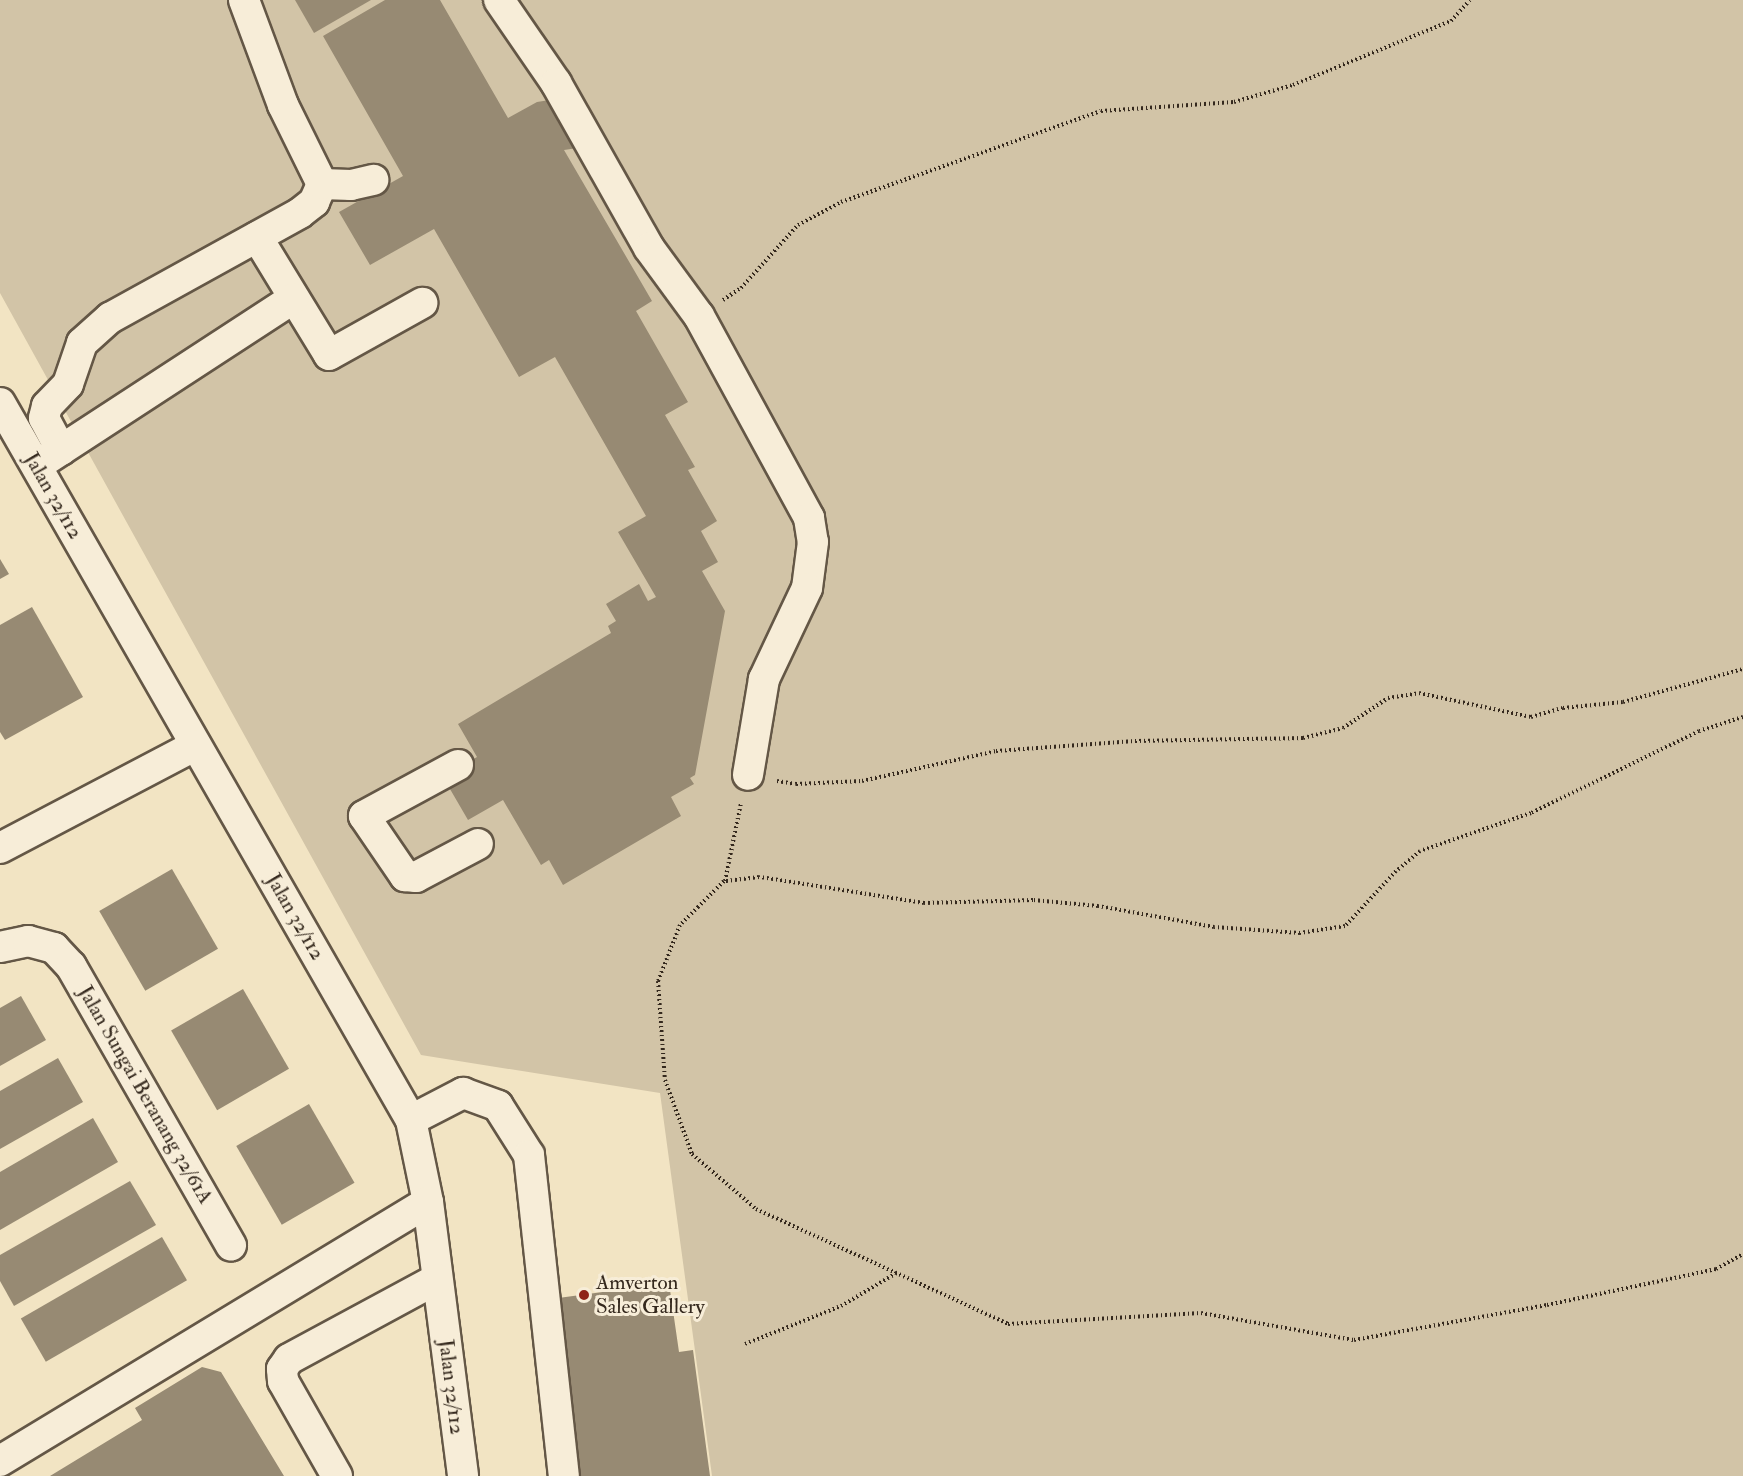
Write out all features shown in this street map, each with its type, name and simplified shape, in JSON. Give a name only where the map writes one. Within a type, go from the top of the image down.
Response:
[{"type":"street","points":[[244,0],[283,105],[322,184]]},
{"type":"street","points":[[499,0],[556,83],[649,249],[699,316],[809,518],[813,542],[807,588],[764,679],[748,775]]},
{"type":"street","points":[[322,184],[351,185],[373,180]]},
{"type":"street","points":[[61,450],[44,418],[45,412],[68,384],[82,343],[110,318],[300,213],[314,202],[322,184]]},
{"type":"street","points":[[257,237],[329,355],[422,303]]},
{"type":"street","points":[[36,466],[294,298]]},
{"type":"street","name":"Jalan 32/112","points":[[0,403],[411,1120],[428,1202],[463,1476]]},
{"type":"street","points":[[0,848],[196,745]]},
{"type":"street","points":[[458,765],[364,816],[405,876],[416,877],[478,844]]},
{"type":"street","name":"Jalan Sungai Beranang 32/61A","points":[[0,947],[28,941],[54,948],[71,966],[231,1245]]},
{"type":"street","points":[[411,1120],[463,1093],[498,1106],[528,1155],[564,1476]]},
{"type":"street","points":[[0,1461],[428,1202]]},
{"type":"street","points":[[337,1476],[283,1381],[282,1369],[289,1359],[437,1279]]},
{"type":"path","points":[[699,316],[741,288],[798,225],[841,202],[1101,111],[1234,102],[1293,85],[1451,21],[1470,0]]},
{"type":"path","points":[[1743,669],[1623,702],[1563,708],[1531,717],[1419,693],[1388,698],[1343,728],[1303,738],[1135,741],[996,751],[851,781],[796,784],[748,775],[724,881],[680,925],[658,981],[665,1080],[692,1154],[756,1209],[1008,1324],[1201,1313],[1354,1340],[1547,1305],[1716,1269],[1743,1254]]},
{"type":"path","points":[[724,881],[759,877],[924,903],[1033,900],[1088,905],[1214,927],[1300,933],[1345,926],[1396,871],[1420,852],[1531,813],[1699,731],[1743,717]]},
{"type":"path","points":[[745,1344],[842,1306],[898,1272]]},
{"type":"shaded area","points":[[0,0],[1743,0],[1743,1476],[712,1476],[660,1093],[421,1055],[0,293]]},
{"type":"building","points":[[295,0],[371,0],[314,33]]},
{"type":"building","points":[[385,0],[440,0],[508,118],[537,102],[556,99],[584,147],[564,150],[652,301],[636,311],[688,402],[665,415],[695,467],[688,470],[717,521],[701,531],[718,562],[702,571],[725,611],[695,775],[690,778],[694,784],[671,797],[681,816],[563,885],[549,860],[541,865],[503,800],[468,820],[443,777],[477,757],[458,724],[611,633],[608,626],[616,621],[606,604],[639,584],[648,601],[656,597],[618,532],[646,516],[555,357],[519,377],[434,229],[370,265],[339,212],[403,176],[323,36]]},
{"type":"building","points":[[0,559],[9,574],[0,579]]},
{"type":"building","points":[[32,607],[83,697],[5,740],[0,732],[0,625]]},
{"type":"building","points":[[172,869],[218,949],[145,991],[99,911]]},
{"type":"building","points":[[243,989],[289,1069],[217,1110],[171,1030]]},
{"type":"building","points":[[21,996],[46,1040],[0,1066],[0,1008]]},
{"type":"building","points":[[58,1058],[83,1102],[0,1149],[0,1091]]},
{"type":"building","points":[[309,1104],[354,1183],[282,1225],[236,1146]]},
{"type":"building","points":[[93,1118],[118,1162],[0,1230],[0,1172]]},
{"type":"building","points":[[130,1181],[156,1225],[14,1306],[0,1281],[0,1255]]},
{"type":"building","points":[[162,1237],[187,1280],[46,1362],[21,1318]]},
{"type":"building","points":[[669,1283],[679,1352],[693,1350],[710,1476],[575,1476],[551,1299]]},
{"type":"building","points":[[202,1367],[221,1372],[284,1476],[50,1476],[142,1420],[135,1408]]},
{"type":"place","name":"Amverton Sales Gallery","points":[[584,1295]]}]
